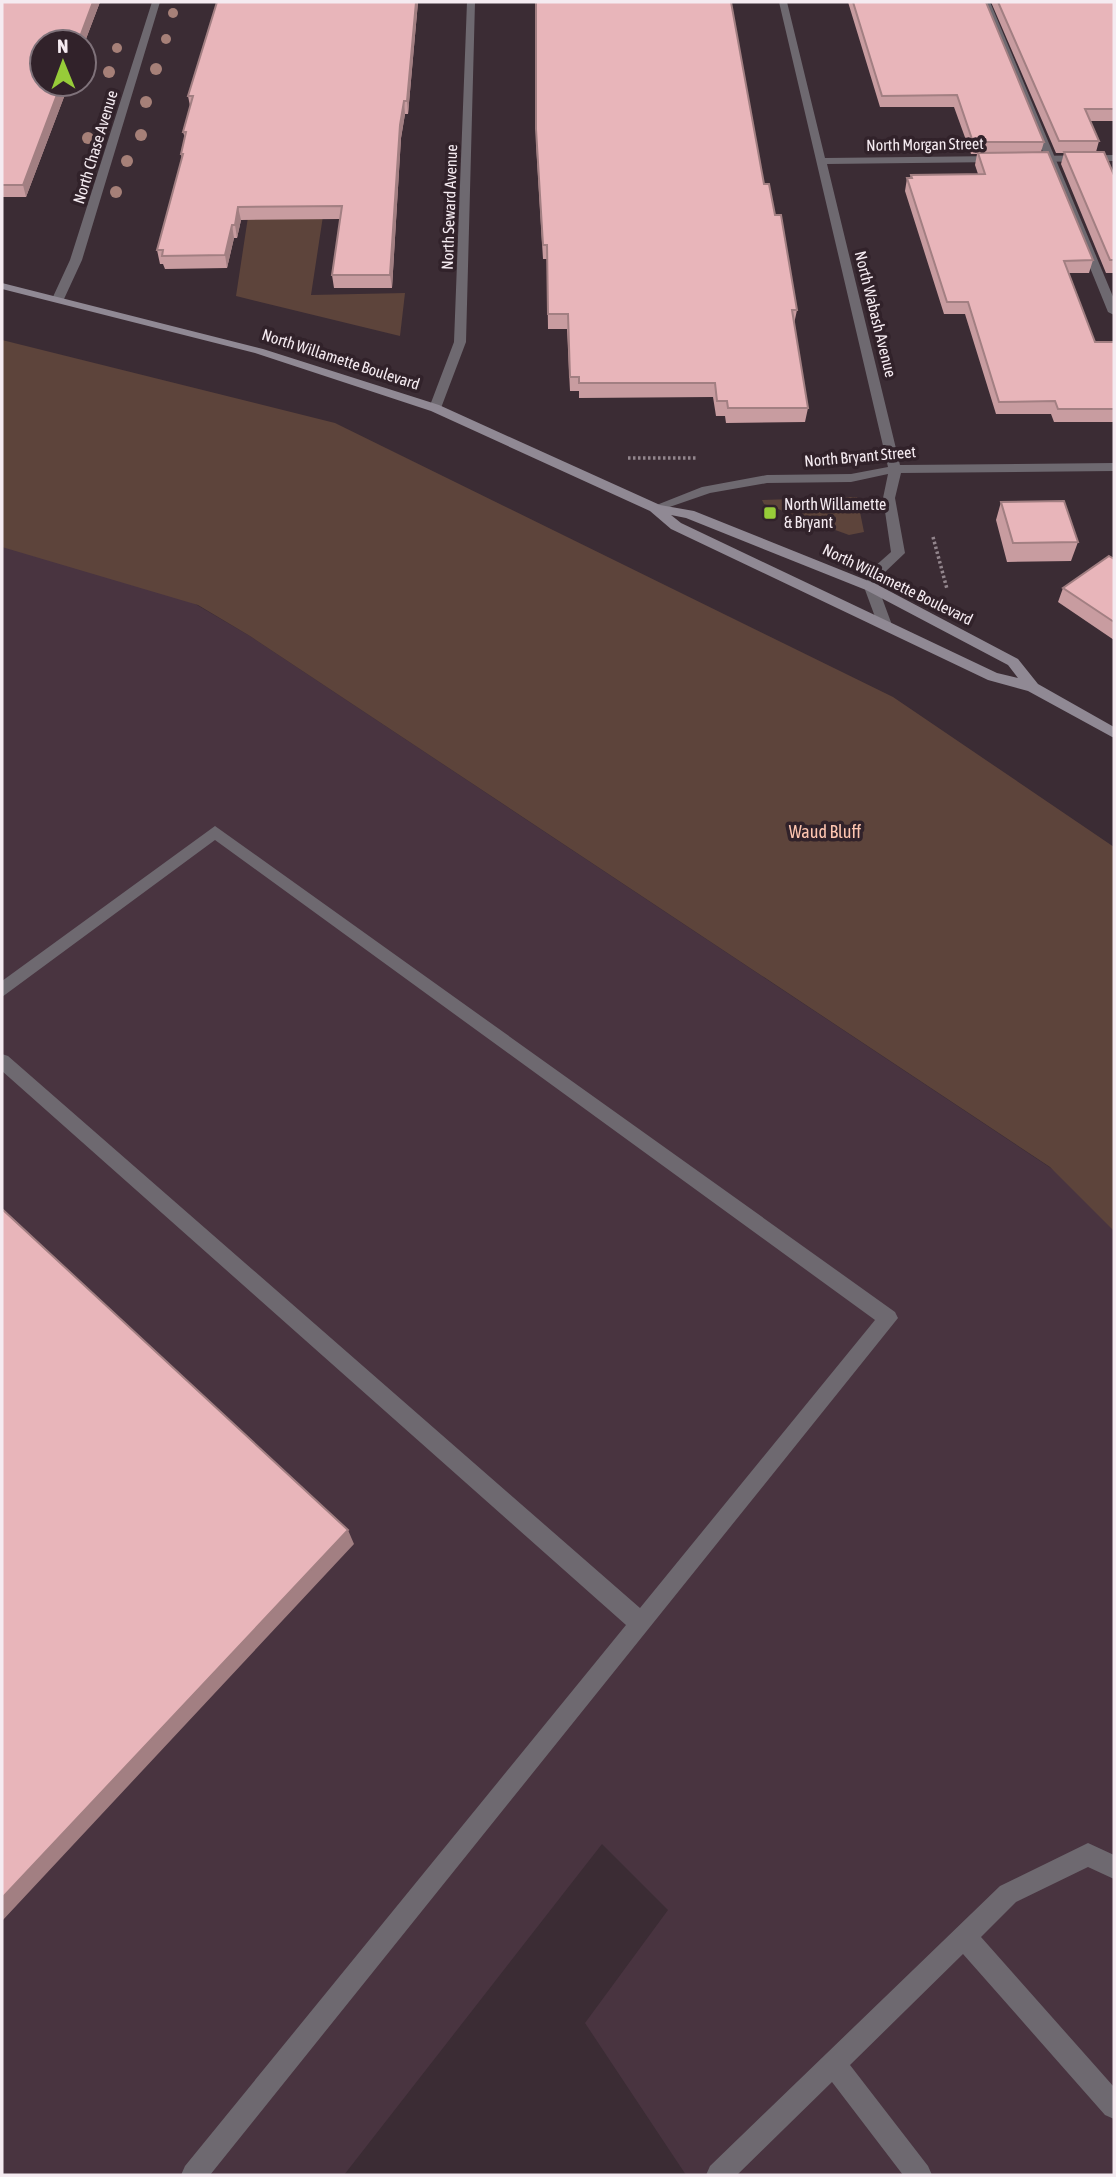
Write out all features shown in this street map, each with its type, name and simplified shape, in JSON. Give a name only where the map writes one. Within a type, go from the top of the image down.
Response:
[{"type":"main road","name":"North Willamette Boulevard","points":[[2,286],[259,351],[435,408],[655,508],[689,514],[871,587],[1013,662],[1033,687]]},
{"type":"main road","name":"North Willamette Boulevard","points":[[655,508],[677,526],[993,677],[1033,687],[1114,733]]},
{"type":"street","name":"North Chase Avenue","points":[[58,299],[76,260],[156,2]]},
{"type":"street","name":"North Seward Avenue","points":[[435,408],[460,342],[471,2]]},
{"type":"street","name":"North Wabash Avenue","points":[[783,2],[895,469],[889,498],[898,553],[878,571],[871,587]]},
{"type":"street","points":[[986,2],[1114,312]]},
{"type":"street","name":"North Morgan Street","points":[[821,161],[1114,158]]},
{"type":"street","name":"North Bryant Street","points":[[655,508],[733,484],[766,479],[851,478],[895,469],[1114,467]]},
{"type":"street","points":[[871,587],[884,625]]},
{"type":"street","points":[[2,990],[215,832],[888,1318],[194,2175]]},
{"type":"street","points":[[2,1061],[641,1624]]},
{"type":"street","points":[[719,2175],[1008,1894],[1088,1855],[1114,1867]]},
{"type":"street","points":[[964,1937],[1114,2106]]},
{"type":"street","points":[[834,2064],[919,2175]]},
{"type":"path","points":[[932,532],[950,597]]},
{"type":"shaded area","points":[[2,531],[161,584],[250,636],[1114,1210],[1114,2175],[686,2175],[585,2023],[668,1910],[602,1844],[344,2175],[2,2175]]},
{"type":"green space","points":[[323,216],[311,295],[405,293],[400,336],[236,296],[248,217]]},
{"type":"green space","name":"Waud Bluff","points":[[2,340],[335,423],[893,697],[1114,847],[1114,1231],[1050,1167],[250,636],[198,605],[2,547]]},
{"type":"green space","points":[[857,497],[864,532],[849,535],[764,504],[762,500]]},
{"type":"building","points":[[2,2],[93,2],[83,28],[28,28],[28,98],[56,98],[23,185],[2,185]]},
{"type":"building","points":[[217,2],[416,2],[407,101],[404,101],[400,125],[390,275],[332,275],[342,206],[238,207],[225,255],[162,256],[163,250],[157,250],[183,154],[186,132],[183,132],[193,96],[188,96]]},
{"type":"building","points":[[536,2],[731,2],[764,184],[769,184],[775,215],[781,215],[797,310],[792,310],[808,408],[728,408],[727,401],[717,401],[715,383],[579,383],[579,377],[570,377],[568,314],[548,314],[547,245],[543,245],[536,129]]},
{"type":"building","points":[[853,2],[986,2],[1044,142],[973,142],[957,95],[882,96]]},
{"type":"building","points":[[998,2],[1114,2],[1114,109],[1085,109],[1099,141],[1059,141]]},
{"type":"building","points":[[1048,152],[1093,260],[1064,261],[1095,342],[1114,342],[1114,409],[1058,409],[1055,401],[999,402],[968,302],[947,302],[907,178],[912,178],[911,175],[985,174],[978,153]]},
{"type":"building","points":[[1064,152],[1104,152],[1114,175],[1114,260],[1110,260]]},
{"type":"building","points":[[1064,501],[1078,542],[1013,543],[1001,502]]},
{"type":"building","points":[[1109,556],[1114,559],[1114,622],[1063,588]]},
{"type":"building","points":[[2,1209],[348,1530],[2,1898]]},
{"type":"place","name":"North Willamette & Bryant","points":[[770,513]]}]
